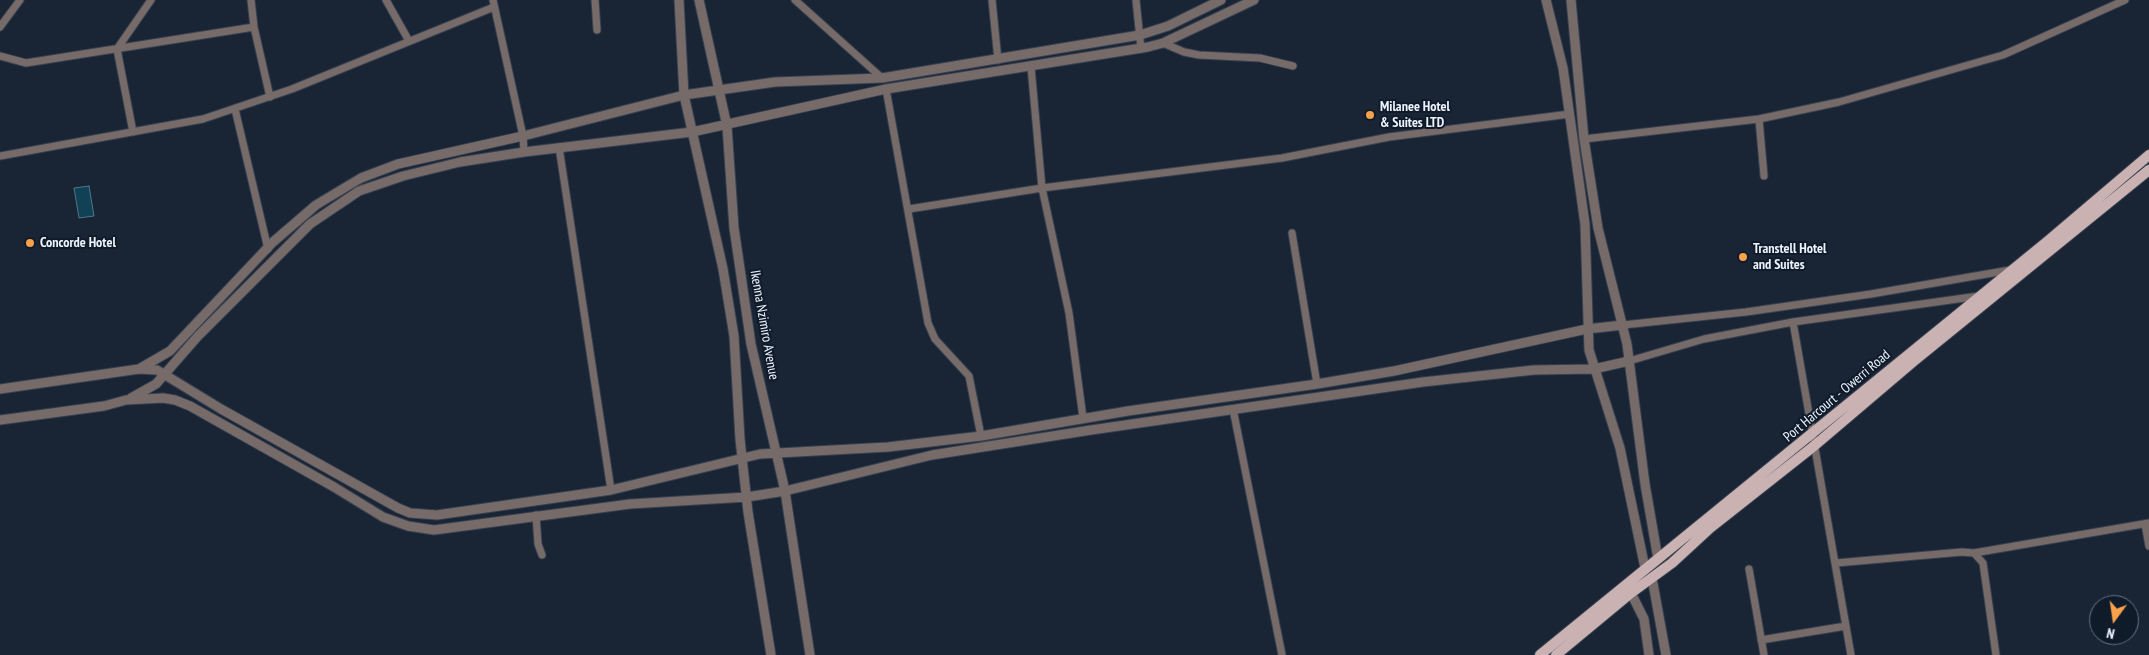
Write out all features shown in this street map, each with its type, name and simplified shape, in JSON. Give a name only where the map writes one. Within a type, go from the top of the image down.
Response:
[{"type":"main road","name":"Port Harcourt - Owerri Road","points":[[1540,655],[1645,568],[1812,435],[2010,270],[2048,241],[2149,155]]},
{"type":"main road","name":"Port Harcourt - Owerri Road","points":[[1556,655],[1631,593],[1672,563],[1710,528],[1814,446],[1914,361],[2149,170]]},
{"type":"street","points":[[0,27],[20,0]]},
{"type":"street","points":[[133,132],[117,49],[151,0]]},
{"type":"street","points":[[251,0],[254,27],[270,97]]},
{"type":"street","points":[[386,0],[409,41]]},
{"type":"street","points":[[595,0],[597,30]]},
{"type":"street","points":[[679,0],[684,95],[725,279],[734,336],[741,458],[771,655]]},
{"type":"street","name":"Ikenna Nzimiro Avenue","points":[[699,0],[727,126],[734,228],[745,307],[751,344],[785,491],[810,655]]},
{"type":"street","points":[[796,0],[882,78]]},
{"type":"street","points":[[992,0],[998,60]]},
{"type":"street","points":[[1136,0],[1141,49]]},
{"type":"street","points":[[139,369],[170,351],[268,248],[316,205],[361,178],[398,164],[523,136],[684,95],[775,82],[882,78],[1140,36],[1168,26],[1221,0]]},
{"type":"street","points":[[0,420],[104,406],[126,400],[147,390],[165,374],[198,336],[310,224],[357,192],[403,176],[460,162],[524,152],[692,132],[727,126],[886,89],[1141,49],[1163,43],[1254,0]]},
{"type":"street","points":[[1546,0],[1563,68],[1587,243],[1588,350],[1620,448],[1645,568]]},
{"type":"street","points":[[1571,0],[1584,139],[1598,228],[1623,325],[1645,484],[1658,559]]},
{"type":"street","points":[[1584,139],[1759,119],[1839,102],[2003,55],[2125,0]]},
{"type":"street","points":[[0,156],[203,119],[270,97],[409,41],[494,4],[523,136],[524,152]]},
{"type":"street","points":[[0,56],[26,63],[254,27]]},
{"type":"street","points":[[1163,43],[1184,52],[1199,55],[1260,58],[1293,66]]},
{"type":"street","points":[[1032,67],[1042,188],[1069,313],[1082,418]]},
{"type":"street","points":[[886,89],[928,323],[935,339],[970,376],[981,436]]},
{"type":"street","points":[[235,109],[268,248]]},
{"type":"street","points":[[909,209],[1042,188],[1282,158],[1381,138],[1570,114]]},
{"type":"street","points":[[1759,119],[1764,176]]},
{"type":"street","points":[[559,147],[610,490]]},
{"type":"street","points":[[1292,233],[1317,384]]},
{"type":"street","points":[[0,389],[139,369],[157,370],[221,409],[398,508],[410,513],[437,515],[610,490],[741,458],[777,452],[828,452],[880,448],[981,436],[1082,418],[1394,371],[1587,329],[1746,312],[1871,294],[2010,270]]},
{"type":"street","points":[[126,400],[168,398],[190,406],[383,517],[408,526],[434,530],[464,528],[536,515],[630,504],[747,496],[785,491],[932,455],[1424,382],[1534,370],[1594,368],[1629,361],[1704,339],[1793,322],[1980,296]]},
{"type":"street","points":[[1793,322],[1814,446],[1819,462],[1851,655]]},
{"type":"street","points":[[1233,409],[1282,655]]},
{"type":"street","points":[[421,528],[424,515]]},
{"type":"street","points":[[536,515],[538,544],[542,555]]},
{"type":"street","points":[[1836,563],[1962,552],[1974,554],[2147,524],[2149,546]]},
{"type":"street","points":[[1974,554],[1983,563],[1996,655]]},
{"type":"street","points":[[1749,569],[1764,655]]},
{"type":"street","points":[[1652,578],[1666,655]]},
{"type":"street","points":[[1631,593],[1644,619],[1649,655]]},
{"type":"street","points":[[1762,640],[1846,626]]},
{"type":"water","points":[[89,186],[94,216],[79,218],[74,188]]},
{"type":"place","name":"Milanee Hotel & Suites LTD","points":[[1370,115]]},
{"type":"place","name":"Concorde Hotel","points":[[30,243]]},
{"type":"place","name":"Transtell Hotel and Suites","points":[[1743,257]]}]
